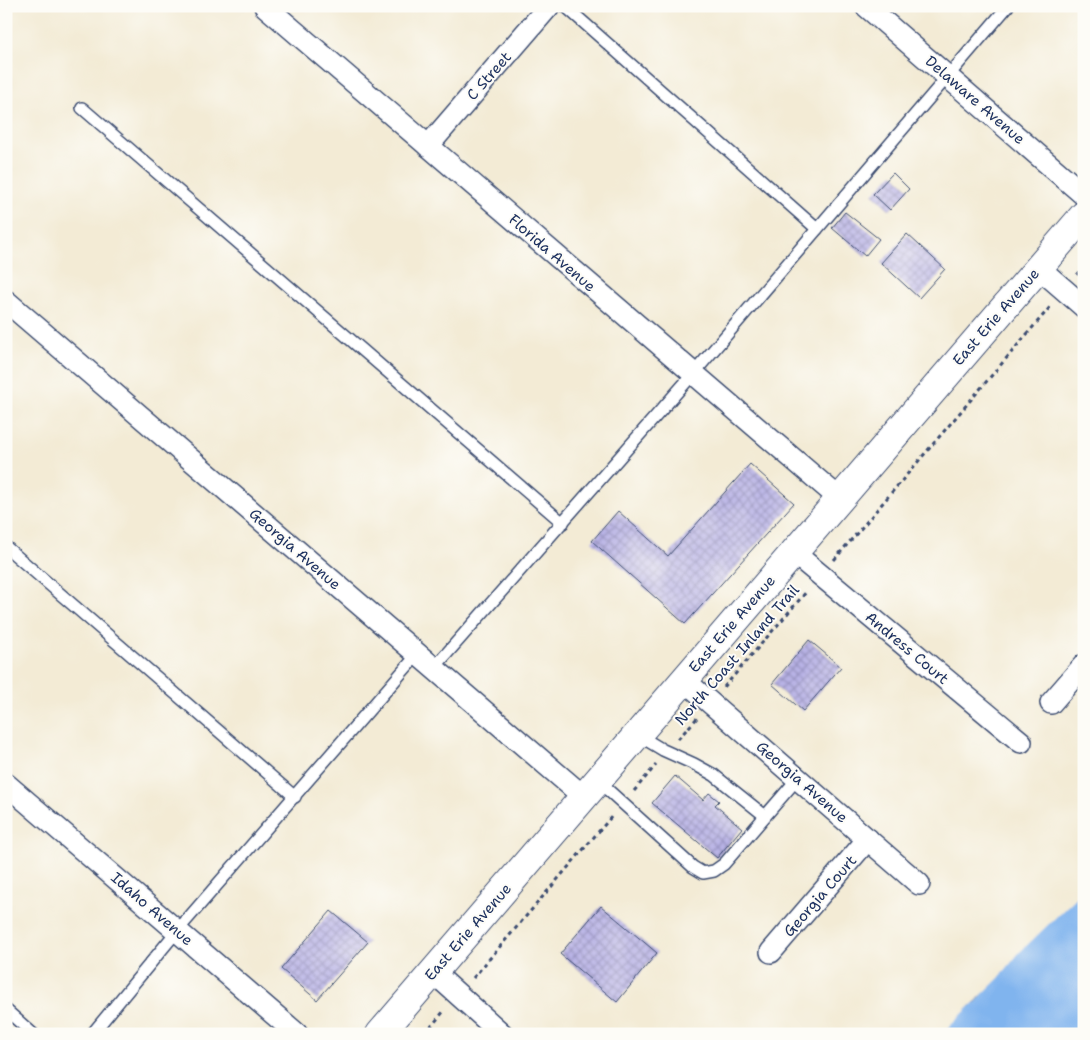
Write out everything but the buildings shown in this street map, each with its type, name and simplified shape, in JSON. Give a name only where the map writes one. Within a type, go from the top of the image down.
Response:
[{"type":"main road","name":"East Erie Avenue","points":[[380,1034],[1084,215]]},
{"type":"street","name":"Florida Avenue","points":[[265,6],[840,499]]},
{"type":"street","name":"C Street","points":[[428,146],[549,6]]},
{"type":"street","name":"Delaware Avenue","points":[[866,6],[1084,195]]},
{"type":"street","points":[[1038,268],[1084,307]]},
{"type":"street","name":"Georgia Avenue","points":[[6,301],[417,655],[591,789]]},
{"type":"street","name":"Andress Court","points":[[794,553],[1021,742]]},
{"type":"street","points":[[1051,703],[1084,665]]},
{"type":"street","name":"Georgia Avenue","points":[[684,680],[919,884]]},
{"type":"street","name":"Idaho Avenue","points":[[6,784],[297,1034]]},
{"type":"street","name":"Georgia Court","points":[[771,952],[868,839]]},
{"type":"street","points":[[433,972],[502,1034]]},
{"type":"lane","points":[[565,6],[817,229]]},
{"type":"lane","points":[[434,668],[693,374],[1008,6]]},
{"type":"lane","points":[[82,108],[563,523]]},
{"type":"lane","points":[[6,547],[295,797]]},
{"type":"lane","points":[[92,1034],[178,931],[417,655]]},
{"type":"lane","points":[[637,734],[667,752],[714,775],[764,815]]},
{"type":"lane","points":[[591,789],[623,804],[692,867],[703,874],[714,871],[724,864],[764,815],[798,778]]},
{"type":"lane","points":[[6,1010],[33,1034]]},
{"type":"path","name":"North Coast Inland Trail","points":[[425,1034],[1064,290]]},
{"type":"water","points":[[1084,851],[1084,1034],[931,1034],[977,1001],[1070,874]]},
{"type":"pier","points":[[1084,848],[1084,890],[1019,953],[999,978],[942,1034],[928,1034],[962,998],[976,998],[992,977],[989,971],[1004,934],[1068,872],[1069,860]]}]
